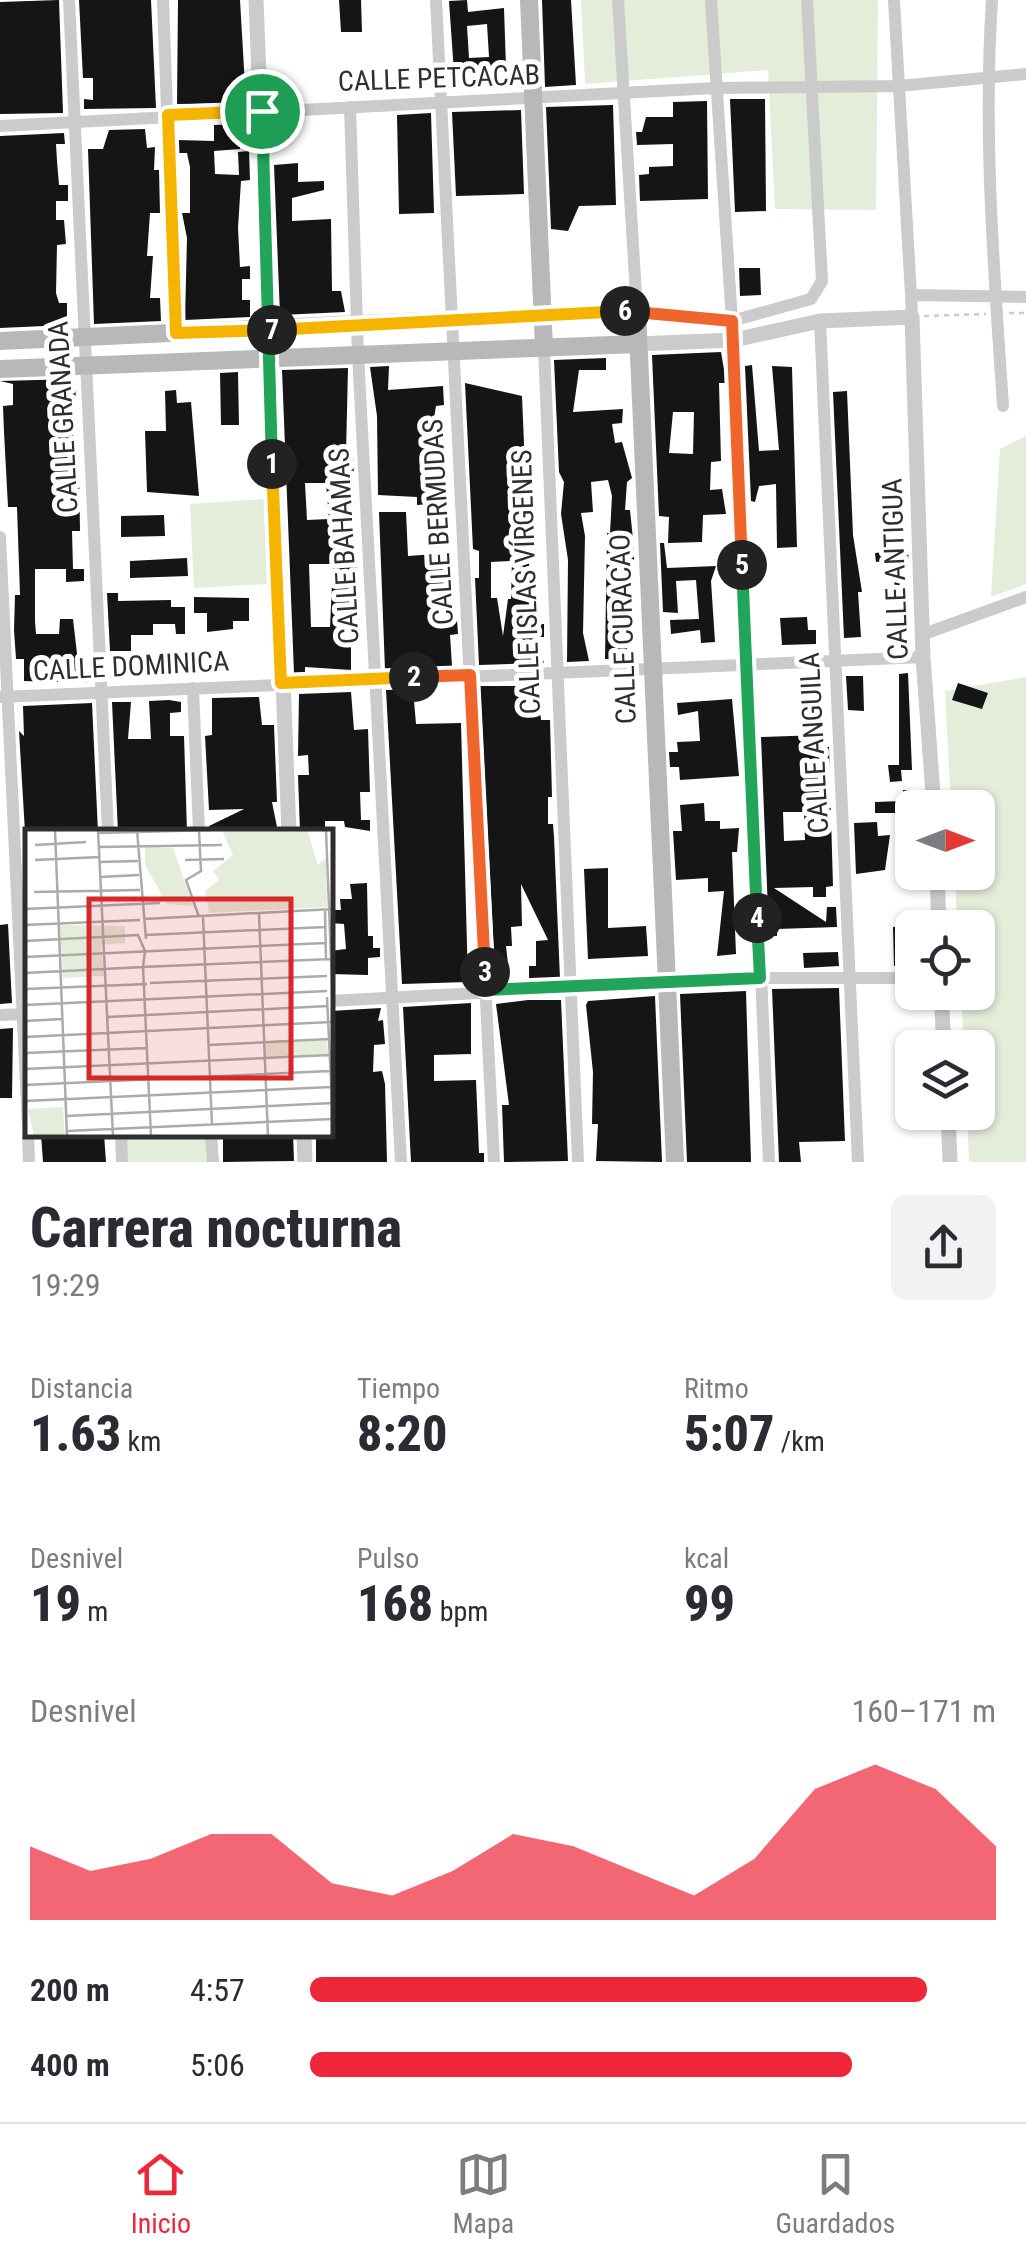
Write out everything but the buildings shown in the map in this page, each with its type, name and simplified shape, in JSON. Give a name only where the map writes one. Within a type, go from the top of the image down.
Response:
[{"type":"main road","name":"CALLE ISLAS VÍRGENES","points":[[529,0],[544,348]]},
{"type":"main road","points":[[0,341],[637,310]]},
{"type":"main road","name":"CALLE CURACAO","points":[[637,310],[675,1162]]},
{"type":"main road","points":[[0,369],[638,344]]},
{"type":"street","name":"CALLE GRANADA","points":[[69,0],[108,829]]},
{"type":"street","points":[[163,0],[176,333]]},
{"type":"street","points":[[256,0],[288,829]]},
{"type":"street","name":"CALLE BERMUDAS","points":[[436,0],[494,1162]]},
{"type":"street","name":"CALLE CURACAO","points":[[618,0],[637,310]]},
{"type":"street","points":[[712,0],[714,88],[734,340],[768,1162]]},
{"type":"street","points":[[637,310],[732,321],[811,299],[822,281],[807,0]]},
{"type":"street","points":[[638,344],[734,340],[820,321],[913,322],[894,0]]},
{"type":"street","points":[[992,0],[987,77],[1004,406]]},
{"type":"street","name":"CALLE PETCACAB","points":[[0,126],[714,88],[898,86],[1026,74]]},
{"type":"street","name":"CALLE BAHAMAS","points":[[350,107],[358,355],[401,1162]]},
{"type":"street","points":[[911,294],[997,306],[1026,297]]},
{"type":"street","name":"CALLE ANGUILA","points":[[820,321],[858,1162]]},
{"type":"street","name":"CALLE ANTIGUA","points":[[913,322],[923,657],[933,790]]},
{"type":"street","name":"CALLE ISLAS VÍRGENES","points":[[544,348],[578,1162]]},
{"type":"street","points":[[0,537],[4,697],[25,1014],[0,1016]]},
{"type":"street","points":[[924,634],[1026,596]]},
{"type":"street","name":"CALLE DOMINICA","points":[[4,697],[923,657]]},
{"type":"street","points":[[193,688],[199,829]]},
{"type":"street","points":[[332,1001],[760,978],[895,978]]},
{"type":"street","points":[[949,1130],[950,1162]]},
{"type":"street","points":[[28,1137],[29,1162]]},
{"type":"street","points":[[121,1137],[122,1162]]},
{"type":"street","points":[[211,1137],[213,1162]]},
{"type":"street","points":[[304,1137],[305,1162]]},
{"type":"path","points":[[913,322],[997,306],[1026,313]]},
{"type":"green space","points":[[581,0],[878,0],[876,210],[775,209],[768,70],[585,84]]},
{"type":"green space","points":[[1026,436],[1026,584],[991,597],[1000,449]]},
{"type":"green space","points":[[264,499],[267,584],[194,588],[190,504]]},
{"type":"green space","points":[[1026,677],[1026,1162],[969,1162],[968,1130],[995,1130],[995,1030],[963,1030],[962,1010],[995,1010],[995,910],[956,910],[956,890],[995,890],[995,790],[950,790],[945,691]]},
{"type":"green space","points":[[126,1137],[208,1137],[209,1162],[127,1162]]},
{"type":"route","points":[[262,111],[168,115],[176,333],[267,330],[357,326],[637,310],[732,321],[760,978],[486,990],[470,675],[281,683],[267,330],[262,111]]}]
